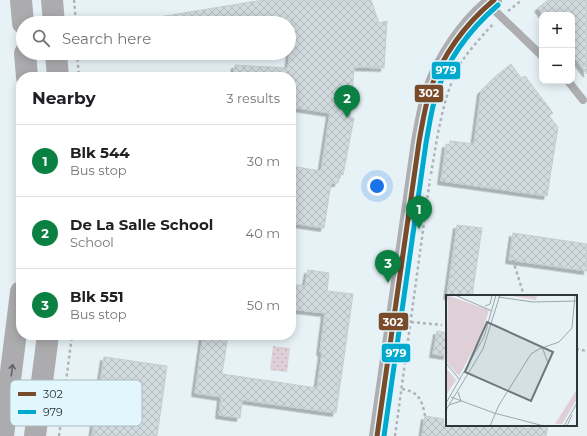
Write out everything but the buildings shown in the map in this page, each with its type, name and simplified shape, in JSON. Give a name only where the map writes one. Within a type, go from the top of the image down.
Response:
[{"type":"main road","points":[[21,0],[22,16]]},
{"type":"main road","points":[[52,0],[53,16]]},
{"type":"main road","points":[[26,60],[27,72]]},
{"type":"main road","points":[[57,60],[58,72]]},
{"type":"main road","points":[[3,436],[16,332]]},
{"type":"main road","points":[[42,380],[47,340]]},
{"type":"main road","points":[[35,436],[36,426]]},
{"type":"street","points":[[377,436],[419,142],[428,97],[447,54],[471,22],[491,2]]},
{"type":"lane","points":[[491,2],[501,16],[539,53]]},
{"type":"lane","points":[[571,84],[584,100]]},
{"type":"path","points":[[74,0],[75,16]]},
{"type":"path","points":[[395,436],[430,176],[442,115],[451,86],[462,62],[493,24],[522,0]]},
{"type":"path","points":[[78,60],[79,72]]},
{"type":"path","points":[[513,260],[524,295]]},
{"type":"path","points":[[411,322],[442,325]]},
{"type":"path","points":[[66,380],[71,340]]},
{"type":"path","points":[[577,349],[587,352]]},
{"type":"path","points":[[402,389],[409,390],[417,394],[423,402],[425,416]]},
{"type":"path","points":[[59,436],[60,426]]},
{"type":"shaded area","points":[[273,346],[290,348],[287,372],[270,370]]},
{"type":"transit line","name":"302","points":[[377,436],[419,142],[428,96],[435,77],[448,52],[464,30],[483,9],[494,0]]},
{"type":"transit line","name":"979","points":[[384,436],[426,143],[434,101],[446,70],[453,57],[478,24],[498,5]]},
{"type":"place","name":"De La Salle School","points":[[347,118]]},
{"type":"place","name":"Blk 544","points":[[419,229]]},
{"type":"place","name":"Blk 551","points":[[388,283]]}]
